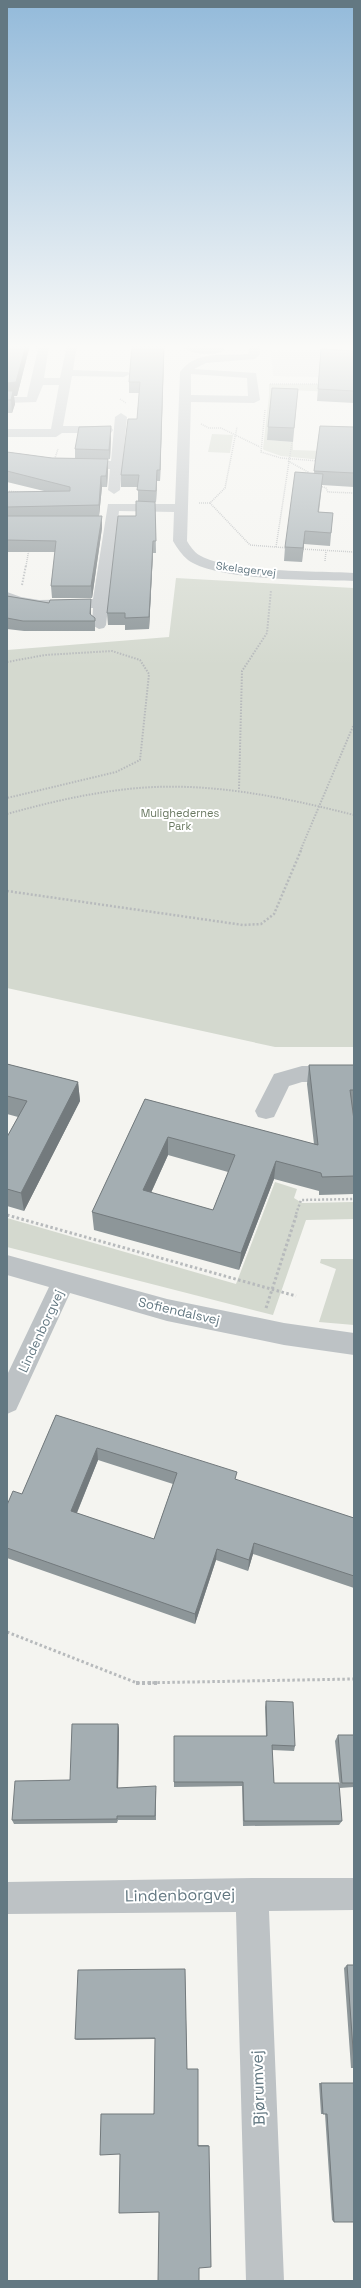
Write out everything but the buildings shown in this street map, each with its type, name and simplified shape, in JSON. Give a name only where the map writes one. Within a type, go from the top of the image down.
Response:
[{"type":"street","points":[[114,490],[118,452]]},
{"type":"street","name":"Skelagervej","points":[[184,452],[180,542],[185,550],[194,557],[219,567],[354,577]]},
{"type":"street","points":[[53,464],[117,464]]},
{"type":"street","points":[[99,626],[100,604],[113,507],[182,506]]},
{"type":"street","points":[[95,522],[110,522]]},
{"type":"street","points":[[7,597],[38,603],[100,604]]},
{"type":"street","points":[[266,1111],[281,1080],[302,1074],[354,1074]]},
{"type":"street","name":"Sofiendalsvej","points":[[7,1265],[167,1310],[258,1329],[354,1344]]},
{"type":"street","name":"Lindenborgvej","points":[[7,1402],[64,1281]]},
{"type":"street","name":"Bjørumvej","points":[[252,1894],[265,2281]]},
{"type":"street","name":"Lindenborgvej","points":[[7,1898],[354,1894]]},
{"type":"path","points":[[53,464],[57,452]]},
{"type":"path","points":[[182,506],[210,503],[225,488],[233,452]]},
{"type":"path","points":[[262,452],[268,456],[288,460],[318,461]]},
{"type":"path","points":[[276,547],[290,452]]},
{"type":"path","points":[[288,460],[308,472],[308,478]]},
{"type":"path","points":[[316,485],[326,488],[328,492],[354,493]]},
{"type":"path","points":[[7,498],[8,492],[22,492]]},
{"type":"path","points":[[210,503],[250,545],[290,548]]},
{"type":"path","points":[[7,597],[16,593],[23,584],[30,545]]},
{"type":"path","points":[[297,548],[354,552]]},
{"type":"path","points":[[239,789],[242,670],[267,633],[273,572]]},
{"type":"path","points":[[7,662],[45,655],[112,652],[140,660],[149,674],[140,760],[116,772],[7,798]]},
{"type":"path","points":[[7,891],[243,925],[261,924],[274,914],[354,724]]},
{"type":"path","points":[[7,814],[55,800],[122,789],[177,786],[239,789],[319,805],[354,815]]},
{"type":"path","points":[[258,1329],[301,1200],[354,1199]]},
{"type":"path","points":[[7,1215],[296,1296]]},
{"type":"path","points":[[7,1632],[137,1683],[354,1679]]},
{"type":"green space","points":[[208,452],[230,452],[230,453]]},
{"type":"green space","points":[[269,452],[354,452],[342,462],[281,456]]},
{"type":"green space","name":"Mulighedernes Park","points":[[176,578],[354,588],[354,1047],[275,1047],[7,988],[7,650],[169,637]]},
{"type":"green space","points":[[275,1182],[297,1189],[294,1198],[302,1203],[354,1202],[354,1219],[306,1220],[273,1315],[7,1247],[7,1218],[236,1284]]},
{"type":"green space","points":[[321,1259],[354,1259],[354,1325],[319,1322],[336,1269],[320,1263]]}]
